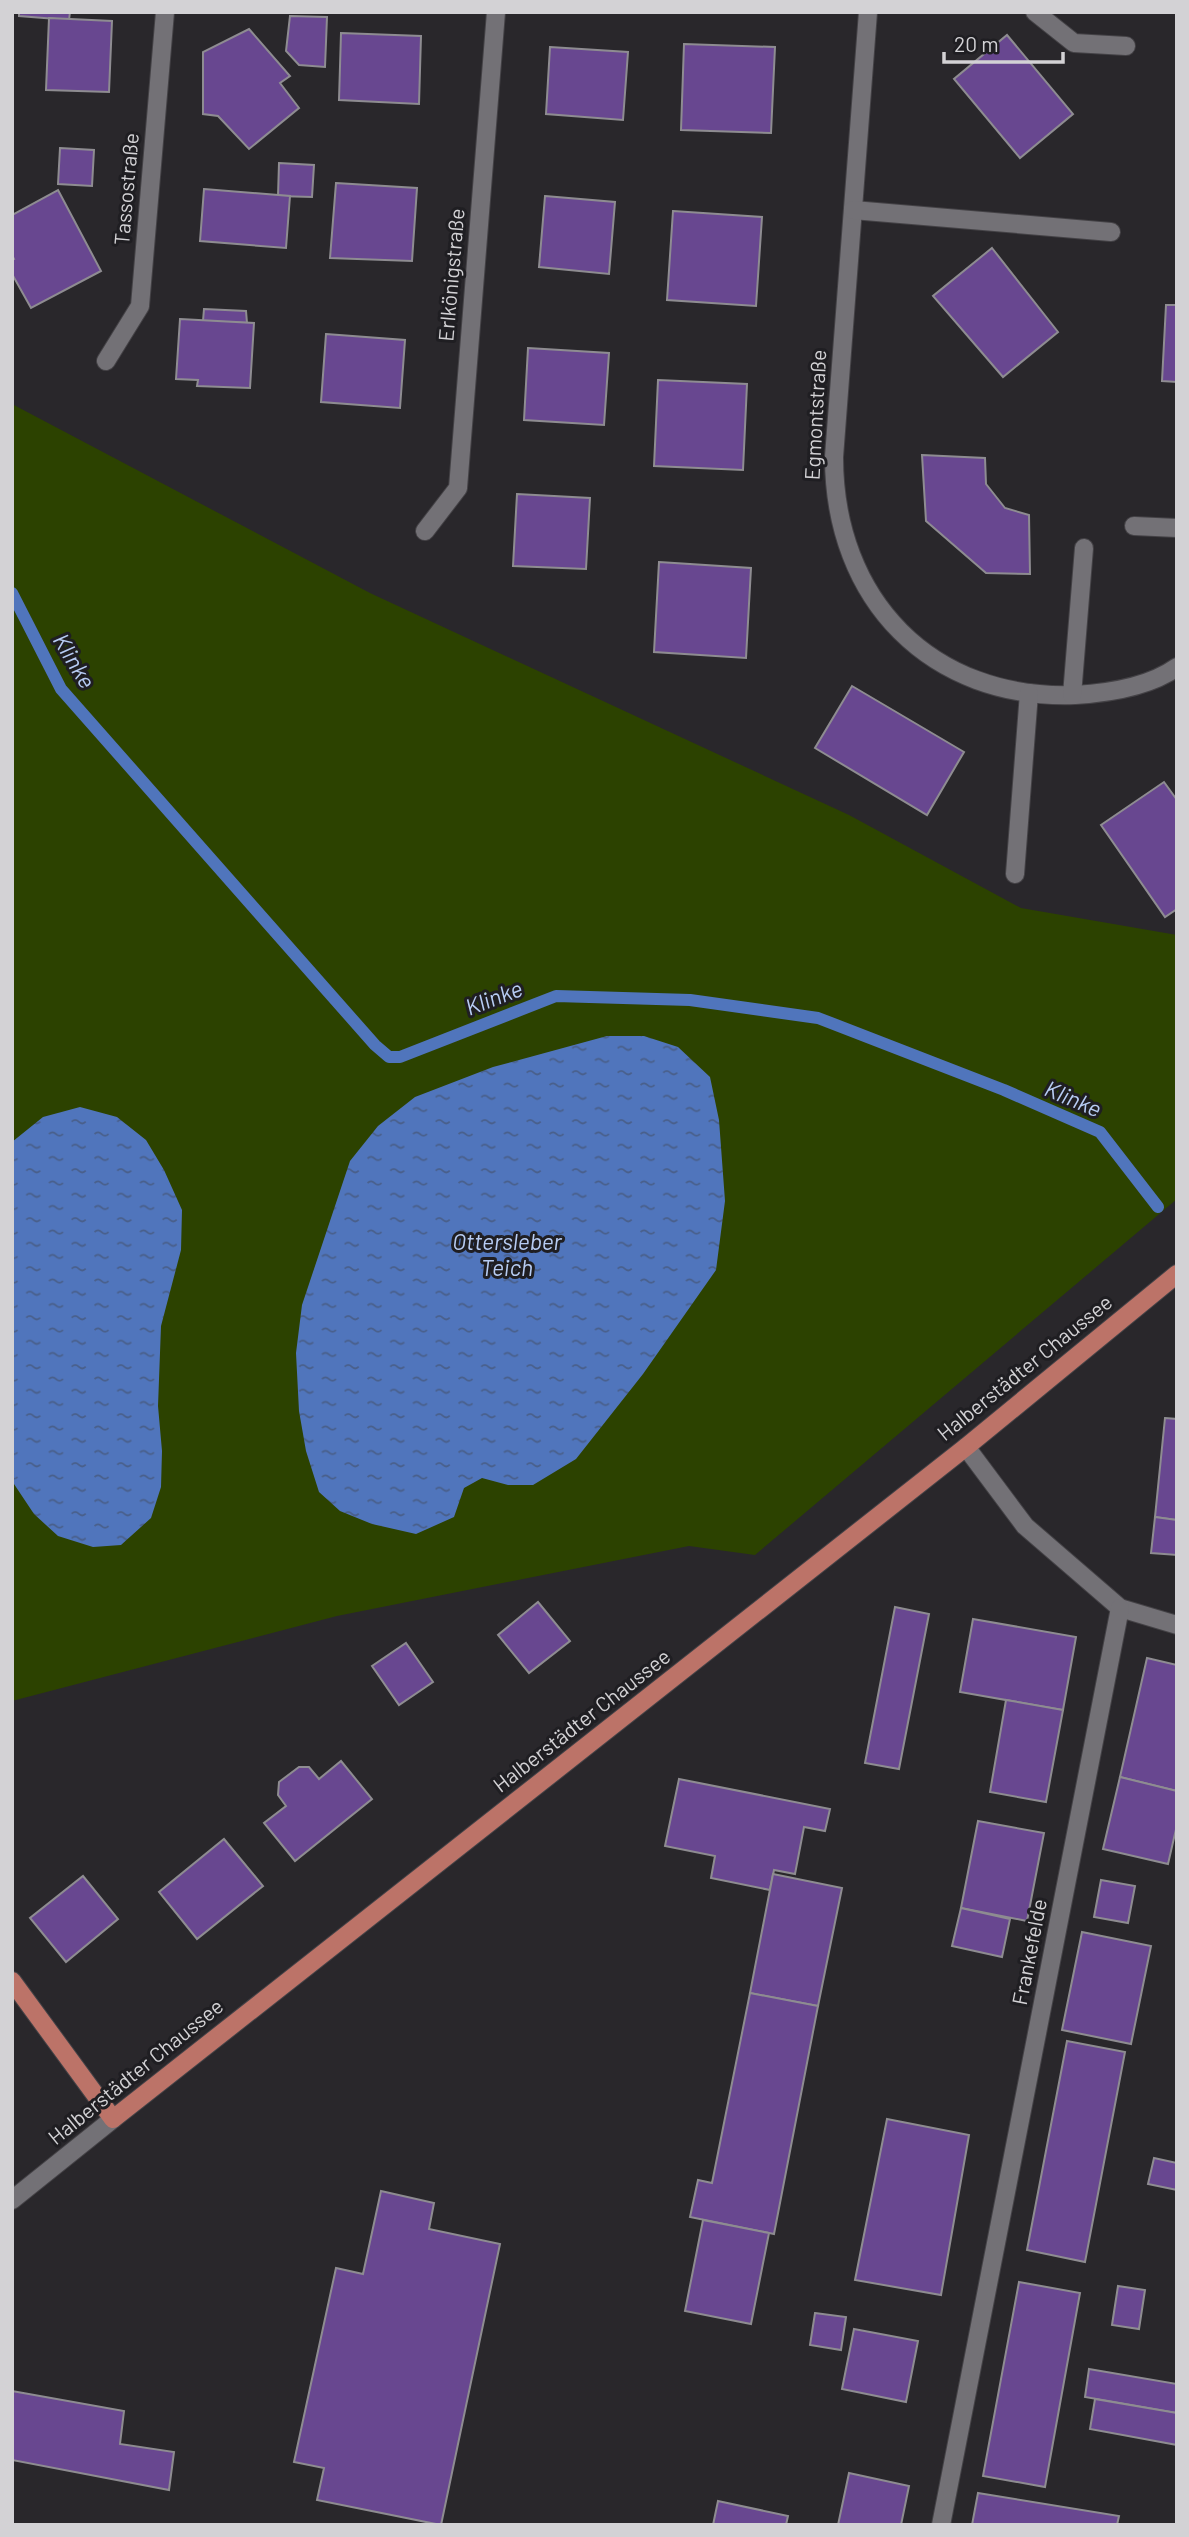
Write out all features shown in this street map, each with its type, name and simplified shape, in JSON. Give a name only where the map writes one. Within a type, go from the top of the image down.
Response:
[{"type":"main road","name":"Halberstädter Chaussee","points":[[113,2119],[966,1447],[1177,1274]]},
{"type":"main road","points":[[12,1981],[113,2119]]},
{"type":"street","name":"Tassostraße","points":[[106,361],[140,306],[165,12]]},
{"type":"street","name":"Erlkönigstraße","points":[[425,531],[458,488],[496,12]]},
{"type":"street","name":"Egmontstraße","points":[[868,12],[834,457],[836,501],[848,547],[860,576],[878,607],[906,637],[942,665],[978,682],[1029,694],[1103,694],[1138,684],[1177,667]]},
{"type":"street","points":[[1034,12],[1074,43],[1126,46]]},
{"type":"street","points":[[853,210],[1111,232]]},
{"type":"street","points":[[1134,526],[1177,528]]},
{"type":"street","points":[[1072,695],[1084,548]]},
{"type":"street","points":[[1015,874],[1029,694]]},
{"type":"street","points":[[966,1447],[1025,1526],[1120,1608],[1177,1625]]},
{"type":"street","name":"Frankefelde","points":[[941,2525],[1120,1608]]},
{"type":"street","name":"Halberstädter Chaussee","points":[[12,2200],[113,2119]]},
{"type":"green space","points":[[12,404],[370,593],[849,815],[1021,908],[1177,935],[1177,1199],[755,1555],[689,1546],[337,1616],[12,1701]]},
{"type":"water","name":"Ottersleber Teich","points":[[607,1036],[644,1036],[678,1047],[710,1077],[719,1120],[725,1201],[716,1270],[643,1374],[576,1459],[533,1485],[508,1485],[482,1478],[464,1488],[454,1517],[416,1534],[372,1524],[340,1511],[319,1492],[306,1451],[299,1411],[296,1353],[302,1305],[350,1161],[378,1126],[415,1097],[493,1067]]},
{"type":"water","points":[[80,1107],[117,1117],[146,1140],[164,1170],[182,1210],[181,1250],[161,1326],[158,1406],[162,1451],[161,1487],[151,1518],[121,1545],[93,1547],[58,1536],[34,1514],[12,1481],[12,1142],[43,1117]]},
{"type":"building","points":[[19,12],[70,12],[69,20],[19,16]]},
{"type":"building","points":[[290,16],[327,17],[325,67],[299,65],[286,51]]},
{"type":"building","points":[[49,18],[112,21],[109,92],[46,90]]},
{"type":"building","points":[[249,29],[290,76],[280,83],[299,108],[249,149],[218,116],[203,114],[203,52]]},
{"type":"building","points":[[341,33],[421,36],[419,104],[339,100]]},
{"type":"building","points":[[1007,35],[1073,114],[1020,158],[954,79]]},
{"type":"building","points":[[684,44],[775,47],[771,133],[681,130]]},
{"type":"building","points":[[550,47],[628,52],[623,120],[546,114]]},
{"type":"building","points":[[60,148],[94,150],[92,186],[58,184]]},
{"type":"building","points":[[279,163],[314,165],[312,197],[278,196]]},
{"type":"building","points":[[336,183],[417,188],[412,261],[330,258]]},
{"type":"building","points":[[204,189],[290,196],[286,248],[200,241]]},
{"type":"building","points":[[58,190],[101,271],[31,308],[12,274],[12,215]]},
{"type":"building","points":[[545,196],[615,202],[609,274],[539,267]]},
{"type":"building","points":[[673,211],[762,217],[756,306],[667,300]]},
{"type":"building","points":[[992,248],[1058,332],[1003,377],[933,296]]},
{"type":"building","points":[[1166,305],[1177,305],[1177,382],[1162,381]]},
{"type":"building","points":[[204,309],[246,311],[247,323],[203,321]]},
{"type":"building","points":[[180,319],[254,323],[250,388],[197,386],[198,380],[176,379]]},
{"type":"building","points":[[326,334],[405,340],[400,408],[321,402]]},
{"type":"building","points":[[528,348],[609,353],[604,425],[524,420]]},
{"type":"building","points":[[658,380],[747,384],[743,470],[654,466]]},
{"type":"building","points":[[922,455],[985,458],[986,484],[1005,508],[1029,515],[1030,574],[986,573],[926,521]]},
{"type":"building","points":[[517,494],[590,498],[586,569],[513,566]]},
{"type":"building","points":[[659,562],[751,568],[746,658],[654,652]]},
{"type":"building","points":[[852,686],[964,752],[927,815],[815,748]]},
{"type":"building","points":[[1164,782],[1177,800],[1177,909],[1165,917],[1101,825]]},
{"type":"building","points":[[1165,1418],[1177,1419],[1177,1520],[1155,1517]]},
{"type":"building","points":[[1155,1517],[1177,1520],[1177,1555],[1151,1553]]},
{"type":"building","points":[[538,1602],[570,1641],[529,1673],[498,1635]]},
{"type":"building","points":[[895,1607],[929,1614],[899,1769],[865,1763]]},
{"type":"building","points":[[973,1619],[1076,1637],[1063,1710],[960,1692]]},
{"type":"building","points":[[406,1643],[433,1682],[399,1705],[372,1666]]},
{"type":"building","points":[[1147,1658],[1177,1665],[1177,1791],[1120,1777]]},
{"type":"building","points":[[1006,1700],[1063,1710],[1046,1802],[990,1792]]},
{"type":"building","points":[[341,1761],[372,1799],[295,1861],[264,1823],[286,1806],[278,1795],[279,1782],[299,1767],[309,1767],[319,1779]]},
{"type":"building","points":[[1120,1777],[1177,1791],[1177,1825],[1168,1864],[1103,1849]]},
{"type":"building","points":[[679,1779],[830,1809],[825,1831],[804,1827],[795,1874],[774,1870],[770,1890],[711,1878],[715,1856],[665,1846]]},
{"type":"building","points":[[978,1821],[1044,1833],[1027,1921],[961,1908]]},
{"type":"building","points":[[224,1839],[263,1886],[197,1939],[159,1892]]},
{"type":"building","points":[[773,1874],[842,1888],[818,2006],[750,1993]]},
{"type":"building","points":[[83,1876],[118,1919],[66,1962],[30,1918]]},
{"type":"building","points":[[1101,1880],[1135,1886],[1128,1923],[1094,1917]]},
{"type":"building","points":[[961,1908],[1010,1919],[1002,1957],[952,1946]]},
{"type":"building","points":[[1082,1932],[1151,1946],[1131,2044],[1062,2030]]},
{"type":"building","points":[[750,1993],[818,2006],[774,2234],[690,2217],[698,2180],[712,2183]]},
{"type":"building","points":[[1067,2041],[1125,2052],[1085,2262],[1027,2250]]},
{"type":"building","points":[[887,2119],[969,2135],[941,2295],[855,2280]]},
{"type":"building","points":[[1154,2158],[1177,2163],[1177,2190],[1148,2184]]},
{"type":"building","points":[[381,2191],[434,2203],[429,2229],[500,2244],[441,2525],[317,2500],[324,2468],[294,2462],[336,2268],[363,2274]]},
{"type":"building","points":[[703,2220],[769,2233],[751,2324],[685,2311]]},
{"type":"building","points":[[1019,2282],[1080,2293],[1045,2487],[983,2476]]},
{"type":"building","points":[[1118,2286],[1145,2290],[1139,2329],[1112,2325]]},
{"type":"building","points":[[815,2313],[846,2317],[841,2350],[810,2345]]},
{"type":"building","points":[[854,2329],[918,2341],[906,2402],[842,2389]]},
{"type":"building","points":[[1089,2369],[1177,2384],[1177,2413],[1085,2397]]},
{"type":"building","points":[[12,2391],[124,2411],[120,2444],[174,2452],[169,2490],[12,2460]]},
{"type":"building","points":[[1095,2399],[1177,2413],[1177,2445],[1090,2429]]},
{"type":"building","points":[[849,2473],[909,2486],[901,2525],[838,2525]]},
{"type":"building","points":[[978,2493],[1119,2516],[1117,2525],[972,2525]]},
{"type":"building","points":[[718,2501],[788,2516],[786,2525],[713,2525]]},
{"type":"waterway","name":"Klinke","points":[[12,593],[61,689],[375,1045],[389,1057],[400,1057],[556,996],[690,1000],[818,1018],[1004,1090],[1100,1132],[1158,1207]]}]
